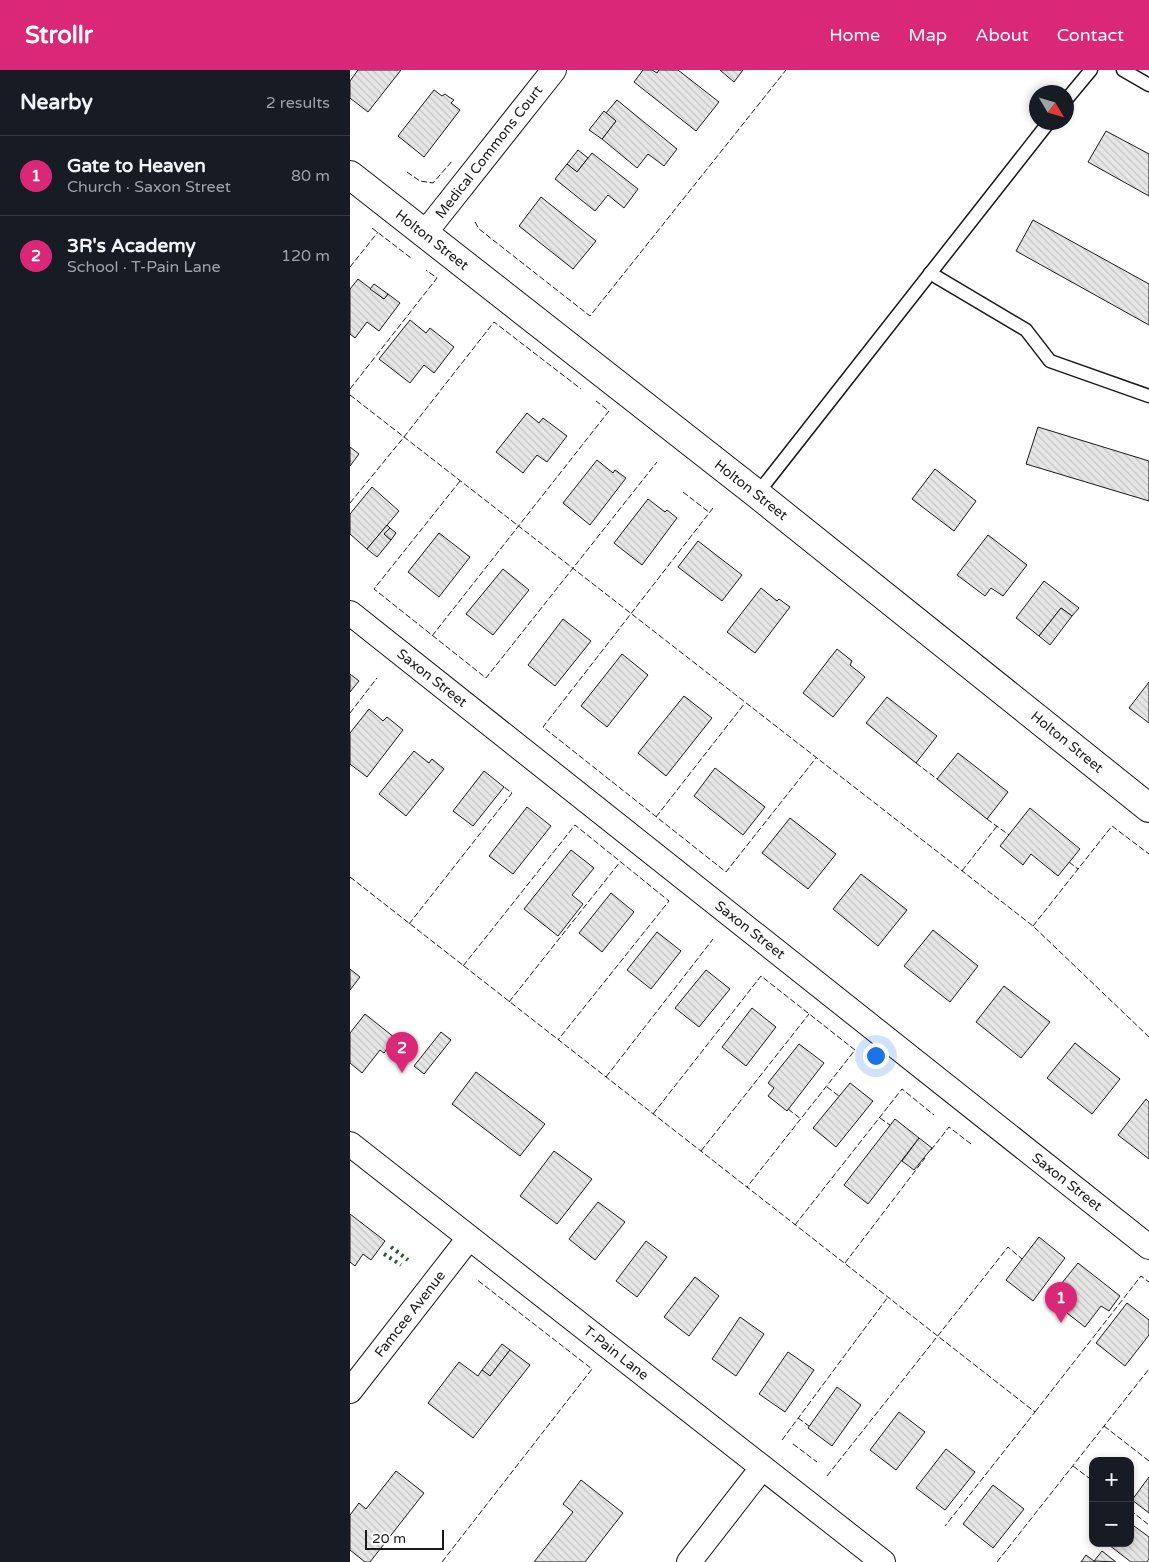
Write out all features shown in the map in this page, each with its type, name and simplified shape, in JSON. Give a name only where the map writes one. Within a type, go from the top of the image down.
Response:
[{"type":"street","name":"Medical Commons Court","points":[[424,234],[554,70]]},
{"type":"street","name":"Holton Street","points":[[350,176],[758,494],[1149,808]]},
{"type":"street","name":"Saxon Street","points":[[350,613],[1149,1247]]},
{"type":"street","name":"T-Pain Lane","points":[[350,1144],[883,1562]]},
{"type":"street","name":"Famcee Avenue","points":[[350,1391],[469,1238]]},
{"type":"street","points":[[689,1562],[762,1468]]},
{"type":"lane","points":[[1074,90],[1091,70]]},
{"type":"lane","points":[[1122,70],[1149,85]]},
{"type":"lane","points":[[758,494],[1043,130]]},
{"type":"lane","points":[[930,273],[1026,330],[1050,361],[1149,396]]},
{"type":"building","points":[[358,70],[401,70],[368,112],[350,98],[350,81]]},
{"type":"building","points":[[643,70],[652,70],[657,73],[659,70],[678,70],[719,102],[696,131],[634,82]]},
{"type":"building","points":[[720,70],[743,70],[734,82]]},
{"type":"building","points":[[434,90],[442,96],[445,94],[454,100],[451,103],[460,110],[424,157],[398,136]]},
{"type":"building","points":[[617,100],[677,149],[664,166],[648,154],[637,168],[602,139],[616,121],[606,113]]},
{"type":"building","points":[[604,111],[616,121],[602,139],[589,130]]},
{"type":"building","points":[[1106,131],[1149,154],[1149,196],[1088,162]]},
{"type":"building","points":[[578,150],[588,158],[577,172],[567,164]]},
{"type":"building","points":[[592,153],[638,189],[624,208],[608,195],[595,211],[555,179],[567,164],[577,172]]},
{"type":"building","points":[[541,197],[596,241],[573,269],[519,226]]},
{"type":"building","points":[[1033,220],[1149,284],[1149,325],[1016,251]]},
{"type":"building","points":[[358,279],[384,299],[388,294],[400,303],[379,331],[367,322],[355,338],[350,334],[350,289]]},
{"type":"building","points":[[374,284],[388,294],[384,299],[370,289]]},
{"type":"building","points":[[410,320],[426,333],[430,328],[454,347],[434,373],[424,365],[410,383],[379,359]]},
{"type":"building","points":[[527,413],[539,423],[543,418],[567,436],[547,462],[537,455],[523,473],[496,452]]},
{"type":"building","points":[[1038,427],[1149,461],[1149,501],[1026,464]]},
{"type":"building","points":[[350,447],[359,454],[350,466]]},
{"type":"building","points":[[597,460],[613,473],[615,470],[626,478],[590,525],[563,503]]},
{"type":"building","points":[[935,469],[976,501],[954,531],[912,499]]},
{"type":"building","points":[[372,487],[399,511],[367,549],[350,534],[350,514]]},
{"type":"building","points":[[648,499],[665,512],[667,510],[677,518],[642,565],[614,543]]},
{"type":"building","points":[[387,525],[390,528],[384,534],[391,540],[377,557],[367,549]]},
{"type":"building","points":[[390,528],[396,533],[391,540],[384,534]]},
{"type":"building","points":[[439,533],[470,557],[439,597],[408,572]]},
{"type":"building","points":[[988,535],[1027,565],[1003,596],[991,588],[985,596],[957,575]]},
{"type":"building","points":[[698,541],[742,575],[722,601],[678,567]]},
{"type":"building","points":[[503,569],[529,590],[493,635],[466,614]]},
{"type":"building","points":[[1044,581],[1079,608],[1072,616],[1061,608],[1039,636],[1016,618]]},
{"type":"building","points":[[761,588],[777,601],[779,599],[790,607],[755,653],[727,632]]},
{"type":"building","points":[[1061,608],[1072,616],[1050,645],[1039,636]]},
{"type":"building","points":[[563,619],[591,641],[555,686],[528,665]]},
{"type":"building","points":[[837,649],[852,661],[850,665],[865,677],[833,717],[803,693]]},
{"type":"building","points":[[622,654],[648,675],[607,727],[581,706]]},
{"type":"building","points":[[350,674],[359,681],[350,692]]},
{"type":"building","points":[[1149,682],[1149,723],[1129,708]]},
{"type":"building","points":[[684,696],[712,718],[666,776],[638,753]]},
{"type":"building","points":[[887,697],[937,736],[916,763],[866,723]]},
{"type":"building","points":[[369,709],[383,721],[387,717],[403,730],[367,777],[350,764],[350,733]]},
{"type":"building","points":[[414,751],[429,763],[432,759],[444,769],[406,816],[379,794]]},
{"type":"building","points":[[958,753],[1008,792],[987,819],[937,779]]},
{"type":"building","points":[[715,768],[765,807],[743,835],[694,796]]},
{"type":"building","points":[[484,771],[504,787],[473,826],[453,811]]},
{"type":"building","points":[[527,807],[551,826],[513,874],[489,856]]},
{"type":"building","points":[[1030,808],[1080,849],[1058,876],[1031,854],[1023,865],[1000,846]]},
{"type":"building","points":[[790,818],[836,854],[808,889],[762,853]]},
{"type":"building","points":[[571,850],[594,868],[572,895],[583,904],[558,936],[524,909]]},
{"type":"building","points":[[861,874],[907,910],[878,946],[833,909]]},
{"type":"building","points":[[611,893],[634,912],[602,952],[579,933]]},
{"type":"building","points":[[933,930],[978,966],[950,1002],[904,966]]},
{"type":"building","points":[[657,932],[681,951],[651,989],[627,970]]},
{"type":"building","points":[[350,969],[360,977],[350,990]]},
{"type":"building","points":[[706,970],[730,989],[699,1027],[675,1008]]},
{"type":"building","points":[[1004,986],[1050,1022],[1021,1058],[976,1022]]},
{"type":"building","points":[[752,1008],[776,1027],[746,1066],[722,1047]]},
{"type":"building","points":[[365,1014],[395,1038],[384,1053],[380,1050],[362,1073],[350,1063],[350,1033]]},
{"type":"building","points":[[441,1032],[451,1040],[424,1074],[414,1066]]},
{"type":"building","points":[[1075,1043],[1120,1079],[1092,1114],[1047,1078]]},
{"type":"building","points":[[799,1044],[824,1063],[787,1111],[768,1096],[774,1088],[768,1083]]},
{"type":"building","points":[[476,1072],[545,1124],[520,1156],[452,1104]]},
{"type":"building","points":[[850,1083],[873,1101],[836,1147],[813,1128]]},
{"type":"building","points":[[1146,1099],[1149,1102],[1149,1159],[1118,1135]]},
{"type":"building","points":[[895,1119],[919,1138],[868,1204],[844,1185]]},
{"type":"building","points":[[919,1138],[932,1148],[914,1170],[902,1161]]},
{"type":"building","points":[[554,1151],[592,1179],[557,1224],[520,1196]]},
{"type":"building","points":[[598,1202],[625,1222],[595,1260],[569,1239]]},
{"type":"building","points":[[350,1214],[385,1241],[371,1260],[363,1254],[355,1266],[350,1262]]},
{"type":"building","points":[[1039,1237],[1065,1258],[1033,1301],[1006,1280]]},
{"type":"building","points":[[646,1241],[667,1257],[637,1297],[616,1281]]},
{"type":"building","points":[[1078,1263],[1120,1296],[1109,1311],[1101,1306],[1085,1327],[1049,1299]]},
{"type":"building","points":[[695,1277],[719,1296],[689,1336],[664,1317]]},
{"type":"building","points":[[1127,1303],[1149,1320],[1149,1335],[1125,1366],[1096,1343]]},
{"type":"building","points":[[740,1317],[764,1334],[736,1376],[712,1359]]},
{"type":"building","points":[[502,1344],[510,1350],[490,1376],[482,1370]]},
{"type":"building","points":[[510,1350],[530,1365],[473,1438],[428,1403],[459,1362],[478,1376],[482,1370],[490,1376]]},
{"type":"building","points":[[788,1352],[814,1370],[785,1412],[759,1394]]},
{"type":"building","points":[[837,1387],[861,1405],[832,1446],[808,1428]]},
{"type":"building","points":[[899,1412],[925,1432],[896,1470],[870,1450]]},
{"type":"building","points":[[946,1449],[975,1472],[945,1510],[916,1488]]},
{"type":"building","points":[[396,1471],[424,1493],[370,1562],[365,1562],[350,1550],[350,1515],[359,1503],[366,1509]]},
{"type":"building","points":[[1149,1477],[1149,1513],[1134,1502],[1134,1497]]},
{"type":"building","points":[[581,1480],[623,1513],[585,1562],[534,1562],[573,1512],[563,1504]]},
{"type":"building","points":[[993,1485],[1024,1509],[993,1548],[963,1524]]},
{"type":"building","points":[[1134,1526],[1149,1537],[1149,1559],[1147,1562],[1131,1562],[1112,1547],[1134,1547]]},
{"type":"building","points":[[1102,1551],[1116,1562],[1094,1561]]},
{"type":"building","points":[[1086,1555],[1094,1561],[1096,1562],[1081,1562]]},
{"type":"hedge","points":[[391,1247],[408,1260]]},
{"type":"hedge","points":[[384,1254],[401,1265]]},
{"type":"fence","points":[[475,222],[479,229],[590,316],[786,70]]},
{"type":"fence","points":[[407,172],[420,181],[433,183],[453,160]]},
{"type":"fence","points":[[372,228],[411,258]]},
{"type":"fence","points":[[350,267],[378,232]]},
{"type":"fence","points":[[350,389],[437,278],[426,270]]},
{"type":"fence","points":[[350,503],[494,322],[581,389]]},
{"type":"fence","points":[[350,395],[1033,926],[1149,1037]]},
{"type":"fence","points":[[432,636],[609,411],[596,401]]},
{"type":"fence","points":[[460,481],[374,589],[486,678],[657,462]]},
{"type":"fence","points":[[683,492],[710,513]]},
{"type":"fence","points":[[713,508],[543,727],[726,872],[816,758]]},
{"type":"fence","points":[[350,713],[377,678]]},
{"type":"fence","points":[[656,817],[745,703]]},
{"type":"fence","points":[[916,763],[937,779]]},
{"type":"fence","points":[[409,924],[512,793],[504,787]]},
{"type":"fence","points":[[987,819],[1009,835]]},
{"type":"fence","points":[[463,966],[575,825],[669,901],[558,1040]]},
{"type":"fence","points":[[962,871],[997,826]]},
{"type":"fence","points":[[1033,926],[1112,826],[1149,854]]},
{"type":"fence","points":[[509,1002],[620,862]]},
{"type":"fence","points":[[1069,862],[1078,869]]},
{"type":"fence","points":[[350,877],[1035,1412],[945,1526]]},
{"type":"fence","points":[[606,1077],[713,939]]},
{"type":"fence","points":[[653,1114],[761,976],[855,1050],[747,1187]]},
{"type":"fence","points":[[701,1151],[809,1014]]},
{"type":"fence","points":[[827,1087],[839,1096]]},
{"type":"fence","points":[[795,1225],[902,1089],[934,1115]]},
{"type":"fence","points":[[788,1109],[801,1119]]},
{"type":"fence","points":[[880,1118],[890,1125]]},
{"type":"fence","points":[[931,1150],[949,1127],[971,1144]]},
{"type":"fence","points":[[845,1263],[925,1158]]},
{"type":"fence","points":[[827,1476],[1008,1247],[1022,1259]]},
{"type":"fence","points":[[1035,1412],[1141,1276],[1149,1282]]},
{"type":"fence","points":[[442,1562],[592,1369],[476,1279]]},
{"type":"fence","points":[[782,1440],[888,1297]]},
{"type":"fence","points":[[997,1562],[1149,1369]]},
{"type":"fence","points":[[798,1418],[809,1426]]},
{"type":"fence","points":[[1104,1426],[1149,1461]]},
{"type":"fence","points":[[793,1444],[817,1462]]},
{"type":"fence","points":[[1073,1466],[1089,1478]]},
{"type":"fence","points":[[1134,1513],[1149,1525]]},
{"type":"place","name":"3R's Academy","points":[[402,1073]]},
{"type":"place","name":"Gate to Heaven","points":[[1061,1323]]}]
